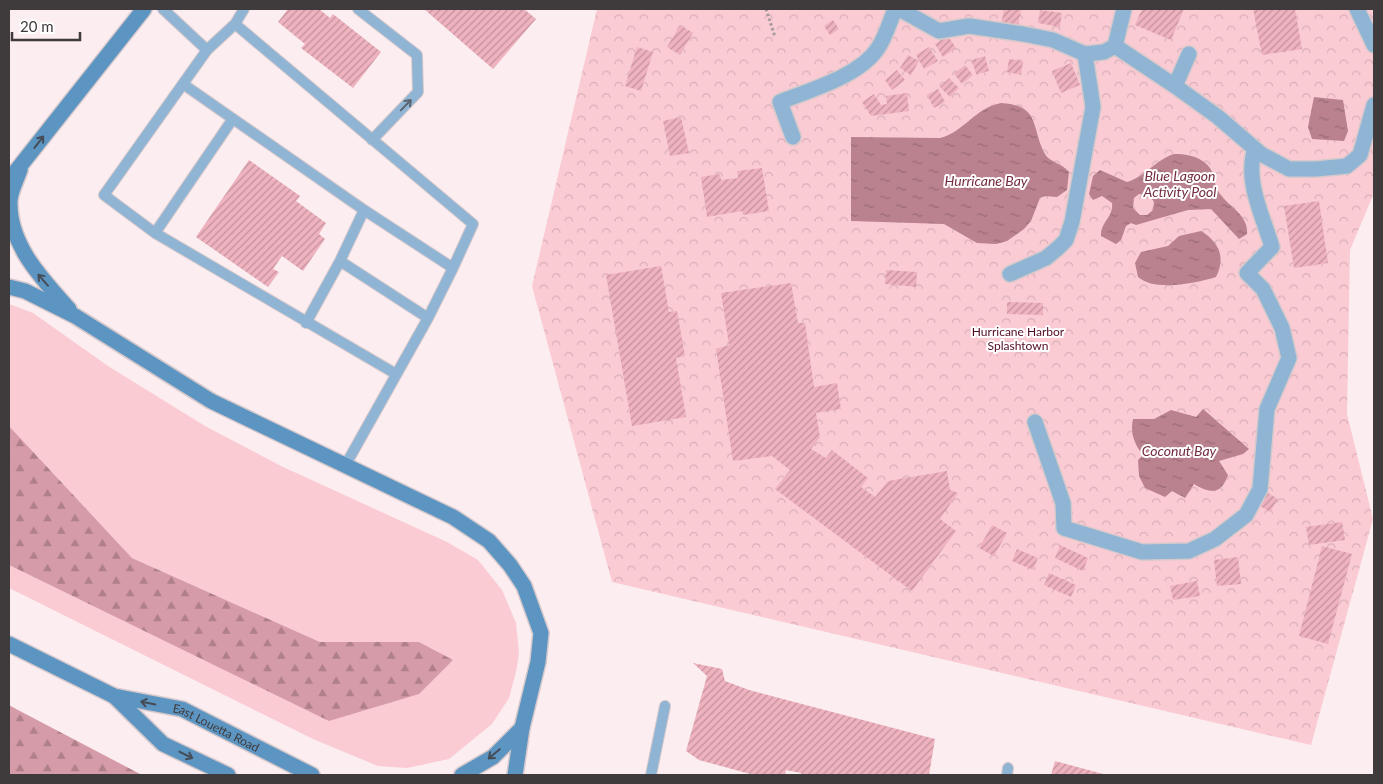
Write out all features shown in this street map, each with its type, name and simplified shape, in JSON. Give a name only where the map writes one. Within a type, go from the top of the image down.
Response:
[{"type":"main road","points":[[9,180],[144,9]]},
{"type":"main road","points":[[24,161],[10,199],[14,231],[33,268],[75,316]]},
{"type":"main road","points":[[9,287],[25,291],[75,316],[210,401],[453,517],[489,541],[510,565],[524,586],[541,633],[538,662],[522,728],[515,775]]},
{"type":"main road","name":"East Louetta Road","points":[[9,644],[114,696],[182,709],[312,775]]},
{"type":"main road","name":"East Louetta Road","points":[[114,696],[163,744],[228,775]]},
{"type":"main road","points":[[462,775],[492,757],[522,728]]},
{"type":"street","points":[[793,137],[780,102],[838,79],[862,65],[878,48],[894,12],[901,10],[939,32],[969,26],[1053,40],[1085,54],[1104,52],[1115,46],[1124,9]]},
{"type":"street","points":[[1357,9],[1374,45]]},
{"type":"street","points":[[1115,46],[1218,117],[1255,149],[1289,169],[1347,166],[1360,155],[1374,106]]},
{"type":"street","points":[[1010,274],[1046,258],[1066,240],[1078,198],[1093,107],[1085,54]]},
{"type":"street","points":[[1175,86],[1189,54]]},
{"type":"street","points":[[1035,422],[1063,503],[1064,528],[1142,552],[1189,550],[1215,540],[1246,515],[1260,489],[1267,409],[1289,358],[1282,328],[1263,290],[1247,273],[1272,247],[1265,221],[1256,199],[1250,161],[1255,149]]},
{"type":"lane","points":[[163,9],[206,50]]},
{"type":"lane","points":[[244,9],[235,24],[206,50],[104,195],[155,234],[396,374]]},
{"type":"lane","points":[[358,9],[417,55],[418,92],[372,140]]},
{"type":"lane","points":[[235,24],[473,224],[428,318],[345,466]]},
{"type":"lane","points":[[183,84],[232,120],[364,210],[453,268]]},
{"type":"lane","points":[[155,234],[232,120]]},
{"type":"lane","points":[[306,323],[340,261],[364,210]]},
{"type":"lane","points":[[340,261],[428,318]]},
{"type":"lane","points":[[651,775],[665,706]]},
{"type":"path","points":[[766,9],[774,37]]},
{"type":"green space","name":"Hurricane Harbor Splashtown","points":[[597,9],[1374,9],[1374,193],[1350,250],[1347,414],[1373,519],[1311,745],[612,582],[532,286]]},
{"type":"green space","points":[[9,304],[33,313],[108,366],[205,426],[281,466],[447,542],[478,560],[502,590],[516,623],[519,653],[509,698],[492,724],[449,759],[407,768],[378,766],[313,739],[9,588],[9,565],[329,720],[453,661],[419,642],[320,642],[132,558],[9,426]]},
{"type":"green space","points":[[9,426],[132,558],[320,642],[419,642],[453,660],[419,694],[329,721],[9,565]]},
{"type":"green space","points":[[9,705],[18,710],[142,775],[9,775]]},
{"type":"water","points":[[1314,97],[1343,100],[1348,131],[1344,141],[1312,139],[1308,127]]},
{"type":"water","name":"Hurricane Bay","points":[[1001,103],[1023,108],[1029,113],[1047,157],[1069,172],[1067,190],[1057,197],[1045,196],[1040,198],[1031,221],[1024,229],[1007,241],[996,244],[977,243],[944,224],[851,221],[851,137],[940,138],[956,131],[984,110]]},
{"type":"water","name":"Blue Lagoon Activity Pool","points":[[1174,154],[1189,155],[1208,165],[1212,171],[1217,189],[1244,220],[1247,234],[1239,239],[1211,209],[1188,210],[1136,225],[1131,223],[1126,226],[1121,240],[1116,244],[1101,236],[1101,231],[1111,212],[1112,203],[1102,196],[1093,200],[1089,194],[1093,176],[1100,170],[1127,182]],"holes":[[[1139,194],[1150,196],[1154,202],[1153,210],[1147,215],[1140,215],[1133,208],[1134,198]]]},
{"type":"water","points":[[1201,231],[1212,240],[1219,251],[1220,263],[1216,277],[1187,284],[1165,285],[1145,282],[1138,277],[1135,263],[1141,252],[1168,246],[1179,236]]},
{"type":"water","name":"Coconut Bay","points":[[1203,409],[1249,449],[1243,454],[1219,461],[1228,475],[1222,487],[1210,491],[1194,484],[1185,498],[1172,491],[1165,497],[1145,488],[1139,476],[1138,460],[1143,455],[1137,447],[1134,438],[1132,429],[1133,419],[1154,419],[1171,410],[1196,417]]},
{"type":"building","points":[[288,9],[319,9],[330,18],[333,14],[381,52],[353,88],[301,48],[305,44],[278,22]]},
{"type":"building","points":[[424,9],[524,9],[536,19],[493,69]]},
{"type":"building","points":[[1004,9],[1021,9],[1018,28],[1001,25]]},
{"type":"building","points":[[1142,9],[1184,9],[1171,40],[1135,25]]},
{"type":"building","points":[[1253,9],[1295,9],[1302,49],[1262,55]]},
{"type":"building","points":[[1040,10],[1062,13],[1060,27],[1038,23]]},
{"type":"building","points":[[833,20],[839,29],[830,35],[824,26]]},
{"type":"building","points":[[680,25],[693,33],[680,55],[667,47]]},
{"type":"building","points":[[948,36],[956,48],[943,57],[935,44]]},
{"type":"building","points":[[637,47],[653,52],[641,91],[625,86]]},
{"type":"building","points":[[929,47],[938,61],[924,69],[916,55]]},
{"type":"building","points":[[908,55],[919,61],[911,75],[900,68]]},
{"type":"building","points":[[985,56],[989,71],[976,74],[972,60]]},
{"type":"building","points":[[1009,59],[1023,61],[1021,75],[1007,72]]},
{"type":"building","points":[[1071,63],[1080,85],[1061,93],[1052,71]]},
{"type":"building","points":[[965,65],[973,75],[962,84],[954,74]]},
{"type":"building","points":[[897,70],[905,80],[892,90],[885,80]]},
{"type":"building","points":[[949,78],[959,88],[950,97],[940,87]]},
{"type":"building","points":[[938,89],[945,102],[934,108],[927,95]]},
{"type":"building","points":[[907,93],[909,111],[871,116],[862,102],[874,94],[881,105],[887,104],[886,96]]},
{"type":"building","points":[[681,117],[689,153],[670,156],[663,121]]},
{"type":"building","points":[[249,160],[300,196],[296,201],[326,223],[319,234],[325,239],[303,271],[282,256],[273,269],[279,272],[268,287],[196,237]]},
{"type":"building","points":[[762,168],[769,211],[743,215],[742,211],[707,217],[701,177],[720,174],[721,180],[738,178],[737,171]]},
{"type":"building","points":[[1319,201],[1328,263],[1294,268],[1284,206]]},
{"type":"building","points":[[661,266],[669,312],[677,311],[685,356],[676,358],[686,417],[632,426],[606,275]]},
{"type":"building","points":[[886,270],[917,272],[916,287],[885,284]]},
{"type":"building","points":[[791,283],[798,323],[805,323],[814,387],[837,383],[841,409],[816,413],[820,437],[811,449],[826,458],[832,450],[868,478],[861,487],[875,497],[888,481],[947,471],[950,490],[958,493],[940,519],[956,531],[912,591],[775,489],[790,470],[772,456],[733,461],[716,349],[729,345],[721,293]]},
{"type":"building","points":[[1007,302],[1043,303],[1043,315],[1007,314]]},
{"type":"building","points":[[1268,493],[1278,499],[1270,512],[1260,506]]},
{"type":"building","points":[[1342,522],[1345,540],[1309,545],[1306,527]]},
{"type":"building","points":[[992,525],[1007,533],[994,556],[979,548]]},
{"type":"building","points":[[1060,545],[1088,558],[1083,571],[1055,558]]},
{"type":"building","points":[[1322,546],[1352,554],[1328,644],[1299,636]]},
{"type":"building","points":[[1017,549],[1038,558],[1033,570],[1012,561]]},
{"type":"building","points":[[1238,557],[1241,584],[1217,586],[1214,560]]},
{"type":"building","points":[[1049,573],[1076,585],[1071,597],[1044,585]]},
{"type":"building","points":[[1197,581],[1200,596],[1173,600],[1170,586]]},
{"type":"building","points":[[693,663],[722,669],[725,681],[749,690],[935,739],[929,775],[801,775],[801,773],[786,770],[785,775],[754,775],[699,760],[686,751],[707,676]]},
{"type":"building","points":[[1055,761],[1107,775],[1051,775]]}]
